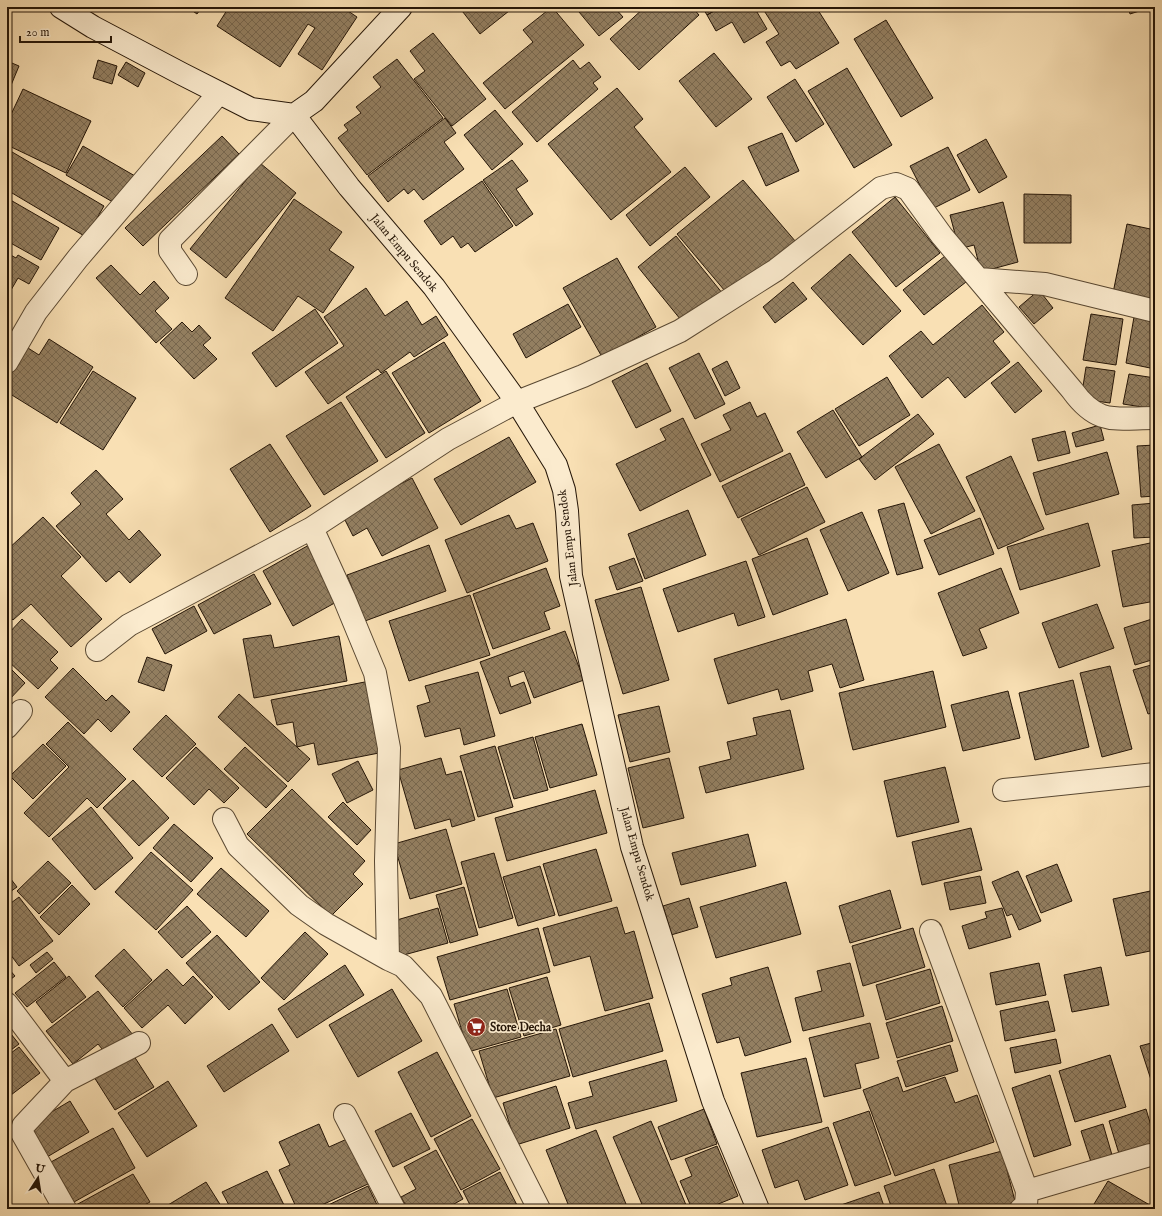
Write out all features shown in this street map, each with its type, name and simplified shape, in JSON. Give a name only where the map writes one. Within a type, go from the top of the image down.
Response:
[{"type":"street","points":[[61,7],[93,26],[252,109],[294,115]]},
{"type":"street","points":[[186,274],[170,251],[170,240],[294,115],[314,101],[401,7]]},
{"type":"street","points":[[7,362],[36,312],[78,258],[219,93]]},
{"type":"street","name":"Jalan Empu Sendok","points":[[294,115],[349,187],[434,287],[517,402],[556,465],[564,490],[571,576],[632,847],[713,1101],[758,1209]]},
{"type":"street","points":[[97,650],[129,626],[312,528],[448,439],[517,402],[583,376],[680,331],[776,270],[881,188],[896,184],[908,189],[942,236],[1083,404],[1096,414],[1110,418],[1155,418]]},
{"type":"street","points":[[979,279],[1045,284],[1155,311]]},
{"type":"street","points":[[312,528],[375,673],[389,748],[386,862],[388,959]]},
{"type":"street","points":[[7,728],[22,711]]},
{"type":"street","points":[[1004,790],[1155,774]]},
{"type":"street","points":[[224,819],[238,846],[298,905],[326,924],[403,966],[431,996],[539,1209]]},
{"type":"street","points":[[931,931],[1024,1200],[1150,1155]]},
{"type":"street","points":[[7,1004],[65,1081]]},
{"type":"street","points":[[64,1209],[22,1133],[25,1122],[65,1081],[139,1043]]},
{"type":"street","points":[[345,1115],[394,1209]]},
{"type":"building","points":[[187,7],[202,7],[197,14]]},
{"type":"building","points":[[229,7],[342,7],[357,17],[322,70],[298,54],[315,28],[308,24],[280,67],[217,26]]},
{"type":"building","points":[[459,7],[514,7],[480,34]]},
{"type":"building","points":[[552,7],[584,45],[505,109],[483,83],[533,42],[523,30]]},
{"type":"building","points":[[585,7],[614,7],[623,17],[599,36],[579,12]]},
{"type":"building","points":[[645,7],[692,7],[699,15],[639,70],[610,39]]},
{"type":"building","points":[[702,7],[721,7],[707,15]]},
{"type":"building","points":[[721,7],[754,7],[767,29],[744,43],[732,22],[716,31],[707,15]]},
{"type":"building","points":[[767,7],[816,7],[839,43],[796,69],[790,61],[781,66],[766,42],[779,34],[763,9]]},
{"type":"building","points":[[1128,7],[1152,7],[1130,14]]},
{"type":"building","points":[[886,20],[933,98],[901,117],[854,39]]},
{"type":"building","points":[[433,33],[486,99],[452,126],[414,79],[425,71],[410,51]]},
{"type":"building","points":[[714,53],[752,99],[716,127],[679,81]]},
{"type":"building","points":[[397,59],[443,118],[367,175],[338,138],[348,130],[344,125],[361,113],[356,107],[381,87],[373,77]]},
{"type":"building","points":[[98,60],[117,66],[112,84],[93,78]]},
{"type":"building","points":[[573,60],[580,69],[589,62],[601,77],[593,83],[598,89],[537,142],[512,112]]},
{"type":"building","points":[[7,61],[19,66],[7,95]]},
{"type":"building","points":[[126,62],[145,73],[138,87],[118,75]]},
{"type":"building","points":[[847,68],[892,145],[854,168],[808,91]]},
{"type":"building","points":[[795,79],[824,124],[796,142],[767,97]]},
{"type":"building","points":[[617,88],[643,119],[634,127],[671,172],[611,220],[548,144]]},
{"type":"building","points":[[23,89],[91,121],[66,173],[7,145],[7,123]]},
{"type":"building","points":[[495,110],[523,144],[492,170],[464,135]]},
{"type":"building","points":[[445,118],[456,133],[444,142],[464,169],[423,200],[414,189],[408,194],[404,189],[388,202],[368,176]]},
{"type":"building","points":[[782,133],[799,171],[766,186],[748,147]]},
{"type":"building","points":[[222,136],[239,154],[143,246],[125,228]]},
{"type":"building","points":[[986,139],[1007,177],[979,193],[957,155]]},
{"type":"building","points":[[83,146],[135,176],[118,205],[66,175]]},
{"type":"building","points":[[948,147],[970,190],[932,209],[910,166]]},
{"type":"building","points":[[7,149],[104,206],[86,237],[7,190]]},
{"type":"building","points":[[512,160],[528,181],[516,189],[533,214],[516,226],[483,180]]},
{"type":"building","points":[[260,163],[296,193],[226,278],[190,249]]},
{"type":"building","points":[[685,167],[710,197],[650,246],[626,215]]},
{"type":"building","points":[[743,180],[796,242],[730,297],[677,234]]},
{"type":"building","points":[[482,181],[513,226],[475,252],[468,243],[461,248],[453,236],[441,245],[424,221]]},
{"type":"building","points":[[1024,194],[1071,195],[1071,243],[1024,243]]},
{"type":"building","points":[[895,197],[940,253],[896,287],[852,232]]},
{"type":"building","points":[[7,198],[59,228],[41,260],[7,241]]},
{"type":"building","points":[[294,199],[342,232],[329,250],[354,267],[323,313],[298,296],[273,331],[225,298]]},
{"type":"building","points":[[1003,202],[1018,262],[981,272],[974,245],[959,249],[950,215]]},
{"type":"building","points":[[1127,224],[1155,230],[1155,301],[1113,293]]},
{"type":"building","points":[[676,236],[723,294],[685,325],[638,267]]},
{"type":"building","points":[[7,253],[16,258],[18,255],[39,267],[29,284],[18,278],[7,297]]},
{"type":"building","points":[[850,254],[901,311],[863,345],[811,288]]},
{"type":"building","points":[[945,256],[966,282],[924,315],[903,290]]},
{"type":"building","points":[[617,258],[656,327],[602,357],[563,288]]},
{"type":"building","points":[[111,265],[140,295],[154,281],[169,298],[155,311],[172,329],[156,343],[96,278]]},
{"type":"building","points":[[793,282],[807,299],[775,323],[763,307]]},
{"type":"building","points":[[366,288],[385,316],[407,301],[422,325],[436,316],[448,335],[414,357],[410,352],[381,373],[378,369],[328,404],[305,372],[344,346],[324,317]]},
{"type":"building","points":[[1039,290],[1053,308],[1034,324],[1019,307]]},
{"type":"building","points":[[568,304],[581,327],[526,358],[513,334]]},
{"type":"building","points":[[982,305],[1004,332],[993,341],[1010,362],[965,398],[948,377],[922,398],[889,356],[921,331],[933,345]]},
{"type":"building","points":[[315,309],[338,343],[276,387],[252,353]]},
{"type":"building","points":[[1091,314],[1123,319],[1116,365],[1083,360]]},
{"type":"building","points":[[1134,317],[1155,321],[1155,369],[1126,363]]},
{"type":"building","points":[[182,322],[192,332],[199,325],[211,338],[203,345],[217,359],[194,379],[160,343]]},
{"type":"building","points":[[49,339],[93,367],[57,423],[7,392],[7,379],[28,348],[39,355]]},
{"type":"building","points":[[444,342],[481,401],[429,433],[392,373]]},
{"type":"building","points":[[699,353],[725,404],[695,419],[669,368]]},
{"type":"building","points":[[727,361],[740,388],[725,396],[712,369]]},
{"type":"building","points":[[1018,362],[1042,391],[1015,413],[991,383]]},
{"type":"building","points":[[647,363],[671,411],[636,428],[612,381]]},
{"type":"building","points":[[1086,367],[1115,371],[1110,403],[1081,399]]},
{"type":"building","points":[[93,371],[136,398],[103,450],[60,423]]},
{"type":"building","points":[[386,371],[425,433],[386,458],[346,397]]},
{"type":"building","points":[[1129,374],[1155,378],[1155,409],[1123,404]]},
{"type":"building","points":[[887,377],[910,415],[859,446],[835,409]]},
{"type":"building","points":[[341,402],[378,461],[324,495],[286,436]]},
{"type":"building","points":[[750,402],[757,417],[765,413],[783,451],[720,482],[701,444],[731,430],[723,415]]},
{"type":"building","points":[[833,410],[862,457],[826,478],[797,432]]},
{"type":"building","points":[[918,414],[934,434],[875,480],[859,459]]},
{"type":"building","points":[[683,418],[711,475],[640,511],[616,464],[666,440],[660,429]]},
{"type":"building","points":[[1100,425],[1104,440],[1076,447],[1072,433]]},
{"type":"building","points":[[1065,431],[1070,453],[1038,461],[1032,439]]},
{"type":"building","points":[[509,437],[536,482],[461,525],[434,479]]},
{"type":"building","points":[[270,444],[311,506],[270,532],[230,469]]},
{"type":"building","points":[[939,444],[975,511],[931,534],[895,467]]},
{"type":"building","points":[[1155,445],[1155,496],[1141,497],[1137,446]]},
{"type":"building","points":[[1107,452],[1119,494],[1046,515],[1033,473]]},
{"type":"building","points":[[790,453],[805,485],[738,518],[722,486]]},
{"type":"building","points":[[1011,456],[1044,529],[998,549],[966,477]]},
{"type":"building","points":[[96,470],[123,499],[106,514],[129,540],[139,530],[161,555],[130,583],[119,571],[106,582],[56,526],[81,504],[71,493]]},
{"type":"building","points":[[412,478],[438,528],[382,556],[367,528],[353,536],[342,514]]},
{"type":"building","points":[[807,487],[825,522],[759,555],[741,519]]},
{"type":"building","points":[[904,503],[923,568],[897,575],[878,510]]},
{"type":"building","points":[[1155,503],[1155,537],[1134,538],[1132,505]]},
{"type":"building","points":[[688,510],[706,555],[645,579],[628,534]]},
{"type":"building","points":[[862,512],[889,573],[848,591],[820,530]]},
{"type":"building","points":[[509,515],[516,529],[533,523],[548,561],[467,593],[445,540]]},
{"type":"building","points":[[43,517],[81,557],[61,576],[102,619],[71,647],[31,604],[13,620],[7,614],[7,550]]},
{"type":"building","points":[[980,518],[994,554],[939,575],[924,540]]},
{"type":"building","points":[[1088,523],[1100,566],[1020,590],[1007,547]]},
{"type":"building","points":[[807,538],[828,594],[773,615],[752,559]]},
{"type":"building","points":[[1155,542],[1155,601],[1123,607],[1112,551]]},
{"type":"building","points":[[309,545],[340,600],[293,626],[263,571]]},
{"type":"building","points":[[429,545],[446,591],[365,621],[347,575]]},
{"type":"building","points":[[634,558],[643,581],[617,590],[609,567]]},
{"type":"building","points":[[746,561],[765,617],[738,626],[734,613],[678,632],[663,589]]},
{"type":"building","points":[[546,568],[560,606],[544,612],[550,629],[493,649],[473,594]]},
{"type":"building","points":[[1001,568],[1019,613],[979,629],[987,648],[963,656],[938,593]]},
{"type":"building","points":[[254,574],[271,604],[214,634],[198,605]]},
{"type":"building","points":[[641,587],[669,680],[623,694],[595,600]]},
{"type":"building","points":[[470,595],[490,655],[409,681],[389,621]]},
{"type":"building","points":[[1097,604],[1114,648],[1059,668],[1042,623]]},
{"type":"building","points":[[194,606],[207,631],[165,654],[152,629]]},
{"type":"building","points":[[1155,618],[1155,659],[1135,665],[1124,628]]},
{"type":"building","points":[[22,619],[58,652],[50,660],[58,668],[38,689],[7,660],[7,635]]},
{"type":"building","points":[[846,619],[864,680],[840,688],[832,664],[808,671],[813,691],[781,700],[778,689],[728,704],[714,659]]},
{"type":"building","points":[[565,631],[584,680],[534,698],[524,671],[508,677],[511,687],[524,682],[531,703],[500,714],[480,662]]},
{"type":"building","points":[[271,635],[274,648],[339,636],[347,681],[254,698],[243,639]]},
{"type":"building","points":[[147,657],[172,665],[164,691],[138,682]]},
{"type":"building","points":[[1155,664],[1155,712],[1148,714],[1133,670]]},
{"type":"building","points":[[7,665],[25,683],[7,702]]},
{"type":"building","points":[[1110,666],[1132,749],[1102,757],[1080,673]]},
{"type":"building","points":[[73,668],[106,701],[112,695],[130,712],[111,732],[98,719],[84,734],[45,697]]},
{"type":"building","points":[[933,671],[946,727],[853,750],[839,693]]},
{"type":"building","points":[[478,672],[495,736],[464,745],[460,728],[425,737],[417,706],[430,702],[425,686]]},
{"type":"building","points":[[1073,680],[1089,747],[1035,760],[1019,693]]},
{"type":"building","points":[[370,681],[384,752],[318,765],[314,743],[297,747],[293,722],[277,725],[271,700]]},
{"type":"building","points":[[1008,691],[1020,738],[963,751],[951,705]]},
{"type":"building","points":[[239,694],[310,759],[288,782],[218,717]]},
{"type":"building","points":[[659,706],[670,752],[630,762],[618,715]]},
{"type":"building","points":[[790,710],[804,769],[706,793],[699,767],[731,759],[727,742],[757,735],[753,718]]},
{"type":"building","points":[[166,715],[196,744],[162,777],[133,749]]},
{"type":"building","points":[[68,722],[126,779],[97,808],[87,798],[49,837],[24,813],[69,767],[46,744]]},
{"type":"building","points":[[582,724],[597,775],[550,788],[535,737]]},
{"type":"building","points":[[533,737],[548,790],[514,799],[498,747]]},
{"type":"building","points":[[43,744],[66,766],[33,799],[10,776]]},
{"type":"building","points":[[495,746],[513,807],[478,817],[460,756]]},
{"type":"building","points":[[196,747],[239,788],[224,803],[209,789],[194,805],[166,778]]},
{"type":"building","points":[[245,747],[287,786],[266,808],[224,769]]},
{"type":"building","points":[[441,758],[446,775],[461,771],[475,820],[452,827],[450,819],[415,829],[398,770]]},
{"type":"building","points":[[669,758],[684,818],[643,828],[628,768]]},
{"type":"building","points":[[358,761],[373,790],[347,803],[332,774]]},
{"type":"building","points":[[945,767],[959,822],[897,837],[884,781]]},
{"type":"building","points":[[133,780],[169,818],[139,846],[103,808]]},
{"type":"building","points":[[292,789],[365,861],[353,874],[363,884],[331,916],[247,834]]},
{"type":"building","points":[[595,790],[607,833],[507,861],[495,818]]},
{"type":"building","points":[[343,802],[371,830],[357,845],[328,817]]},
{"type":"building","points":[[91,807],[133,858],[95,890],[52,839]]},
{"type":"building","points":[[174,824],[213,858],[191,882],[153,848]]},
{"type":"building","points":[[971,828],[982,870],[922,885],[912,842]]},
{"type":"building","points":[[446,829],[462,884],[410,899],[394,844]]},
{"type":"building","points":[[748,834],[756,866],[681,885],[672,853]]},
{"type":"building","points":[[596,849],[612,901],[559,916],[543,864]]},
{"type":"building","points":[[151,852],[193,890],[156,930],[115,892]]},
{"type":"building","points":[[494,853],[513,918],[479,928],[461,862]]},
{"type":"building","points":[[48,861],[71,883],[39,914],[17,891]]},
{"type":"building","points":[[1057,864],[1072,901],[1041,913],[1026,876]]},
{"type":"building","points":[[540,866],[555,915],[518,926],[503,877]]},
{"type":"building","points":[[221,868],[269,911],[246,937],[197,894]]},
{"type":"building","points":[[1018,871],[1041,921],[1019,930],[1012,914],[1007,916],[992,882]]},
{"type":"building","points":[[7,874],[17,887],[7,894]]},
{"type":"building","points":[[980,876],[986,903],[950,910],[944,883]]},
{"type":"building","points":[[786,882],[801,934],[716,958],[700,907]]},
{"type":"building","points":[[72,885],[90,904],[59,935],[40,917]]},
{"type":"building","points":[[464,887],[478,935],[450,943],[436,895]]},
{"type":"building","points":[[890,890],[901,928],[850,943],[839,906]]},
{"type":"building","points":[[1155,890],[1155,950],[1126,956],[1113,899]]},
{"type":"building","points":[[19,897],[53,941],[19,966],[7,950],[7,906]]},
{"type":"building","points":[[689,898],[698,927],[671,935],[663,906]]},
{"type":"building","points":[[187,906],[211,932],[182,958],[158,932]]},
{"type":"building","points":[[617,907],[625,934],[634,931],[653,998],[605,1011],[590,956],[554,966],[543,928]]},
{"type":"building","points":[[438,908],[448,943],[400,956],[390,922]]},
{"type":"building","points":[[1002,908],[1011,937],[969,949],[962,926],[987,918],[985,912]]},
{"type":"building","points":[[538,928],[550,972],[450,1000],[437,957]]},
{"type":"building","points":[[913,928],[925,967],[863,986],[852,946]]},
{"type":"building","points":[[305,932],[328,954],[284,1000],[261,978]]},
{"type":"building","points":[[217,935],[260,982],[229,1010],[186,963]]},
{"type":"building","points":[[124,949],[152,980],[123,1007],[95,976]]},
{"type":"building","points":[[47,952],[53,959],[36,973],[30,965]]},
{"type":"building","points":[[54,962],[66,977],[27,1007],[15,993]]},
{"type":"building","points":[[850,963],[864,1016],[803,1031],[795,998],[822,991],[817,971]]},
{"type":"building","points":[[1039,963],[1046,995],[996,1005],[990,973]]},
{"type":"building","points":[[345,965],[364,995],[297,1038],[278,1009]]},
{"type":"building","points":[[7,967],[15,976],[7,982]]},
{"type":"building","points":[[768,967],[791,1042],[745,1056],[739,1037],[717,1043],[702,994],[732,985],[730,978]]},
{"type":"building","points":[[1101,967],[1109,1005],[1072,1012],[1064,975]]},
{"type":"building","points":[[167,969],[183,986],[193,976],[213,997],[185,1024],[168,1005],[142,1028],[124,1008]]},
{"type":"building","points":[[930,969],[940,1003],[886,1020],[876,985]]},
{"type":"building","points":[[69,976],[86,997],[52,1023],[36,1002]]},
{"type":"building","points":[[547,977],[561,1025],[524,1036],[509,988]]},
{"type":"building","points":[[392,989],[422,1041],[358,1077],[329,1025]]},
{"type":"building","points":[[507,989],[521,1037],[468,1052],[454,1004]]},
{"type":"building","points":[[98,991],[133,1035],[107,1055],[98,1044],[73,1064],[46,1031]]},
{"type":"building","points":[[1048,1001],[1055,1031],[1005,1041],[1000,1011]]},
{"type":"building","points":[[649,1003],[663,1051],[573,1077],[559,1029]]},
{"type":"building","points":[[942,1006],[953,1041],[897,1058],[886,1023]]},
{"type":"building","points":[[870,1023],[879,1058],[855,1064],[861,1088],[824,1097],[809,1038]]},
{"type":"building","points":[[272,1024],[289,1051],[224,1092],[207,1066]]},
{"type":"building","points":[[7,1029],[19,1044],[7,1053]]},
{"type":"building","points":[[556,1029],[570,1076],[493,1098],[479,1051]]},
{"type":"building","points":[[1056,1039],[1061,1063],[1015,1073],[1010,1048]]},
{"type":"building","points":[[1155,1042],[1155,1088],[1154,1089],[1140,1046]]},
{"type":"building","points":[[950,1045],[958,1071],[906,1087],[897,1061]]},
{"type":"building","points":[[19,1047],[40,1073],[7,1098],[7,1056]]},
{"type":"building","points":[[437,1052],[471,1116],[431,1137],[398,1072]]},
{"type":"building","points":[[132,1053],[154,1087],[115,1110],[94,1077]]},
{"type":"building","points":[[1110,1055],[1126,1107],[1075,1122],[1059,1071]]},
{"type":"building","points":[[806,1058],[822,1122],[757,1137],[741,1073]]},
{"type":"building","points":[[666,1060],[677,1101],[576,1129],[568,1103],[593,1096],[589,1082]]},
{"type":"building","points":[[1050,1075],[1071,1145],[1034,1157],[1012,1088]]},
{"type":"building","points":[[898,1077],[903,1092],[945,1077],[955,1103],[977,1095],[994,1142],[895,1176],[863,1090]]},
{"type":"building","points":[[168,1081],[197,1126],[147,1157],[118,1113]]},
{"type":"building","points":[[556,1086],[570,1128],[516,1145],[503,1103]]},
{"type":"building","points":[[70,1101],[89,1132],[42,1160],[23,1129]]},
{"type":"building","points":[[704,1109],[717,1144],[671,1160],[658,1127]]},
{"type":"building","points":[[1146,1109],[1155,1139],[1155,1146],[1120,1157],[1109,1121]]},
{"type":"building","points":[[869,1111],[891,1174],[855,1186],[833,1123]]},
{"type":"building","points":[[411,1113],[430,1149],[393,1167],[375,1131]]},
{"type":"building","points":[[472,1119],[500,1169],[461,1190],[434,1139]]},
{"type":"building","points":[[651,1121],[686,1205],[676,1209],[644,1209],[613,1137]]},
{"type":"building","points":[[319,1124],[329,1147],[347,1139],[368,1184],[313,1209],[297,1209],[279,1170],[290,1165],[279,1142]]},
{"type":"building","points":[[1103,1124],[1112,1155],[1091,1162],[1081,1131]]},
{"type":"building","points":[[828,1127],[848,1185],[805,1200],[798,1180],[775,1188],[762,1150]]},
{"type":"building","points":[[113,1128],[135,1168],[74,1202],[51,1162]]},
{"type":"building","points":[[596,1130],[628,1209],[570,1209],[546,1150]]},
{"type":"building","points":[[717,1146],[738,1196],[706,1209],[692,1209],[680,1181],[692,1176],[685,1159]]},
{"type":"building","points":[[436,1150],[463,1199],[445,1209],[408,1209],[401,1197],[416,1189],[404,1167]]},
{"type":"building","points":[[1002,1151],[1016,1205],[999,1209],[960,1209],[949,1165]]},
{"type":"building","points":[[934,1169],[948,1209],[892,1209],[884,1186]]},
{"type":"building","points":[[267,1171],[286,1209],[231,1209],[222,1192]]},
{"type":"building","points":[[500,1172],[519,1209],[472,1209],[463,1191]]},
{"type":"building","points":[[133,1174],[150,1202],[137,1209],[78,1209],[76,1205]]},
{"type":"building","points":[[1108,1181],[1155,1208],[1155,1209],[1091,1209]]},
{"type":"building","points":[[206,1182],[223,1209],[170,1209],[168,1205]]},
{"type":"building","points":[[368,1186],[379,1209],[320,1209]]},
{"type":"building","points":[[879,1192],[885,1209],[842,1209],[841,1205]]},
{"type":"building","points":[[464,1204],[467,1209],[454,1209]]},
{"type":"place","name":"Store Decha","points":[[476,1027]]}]
